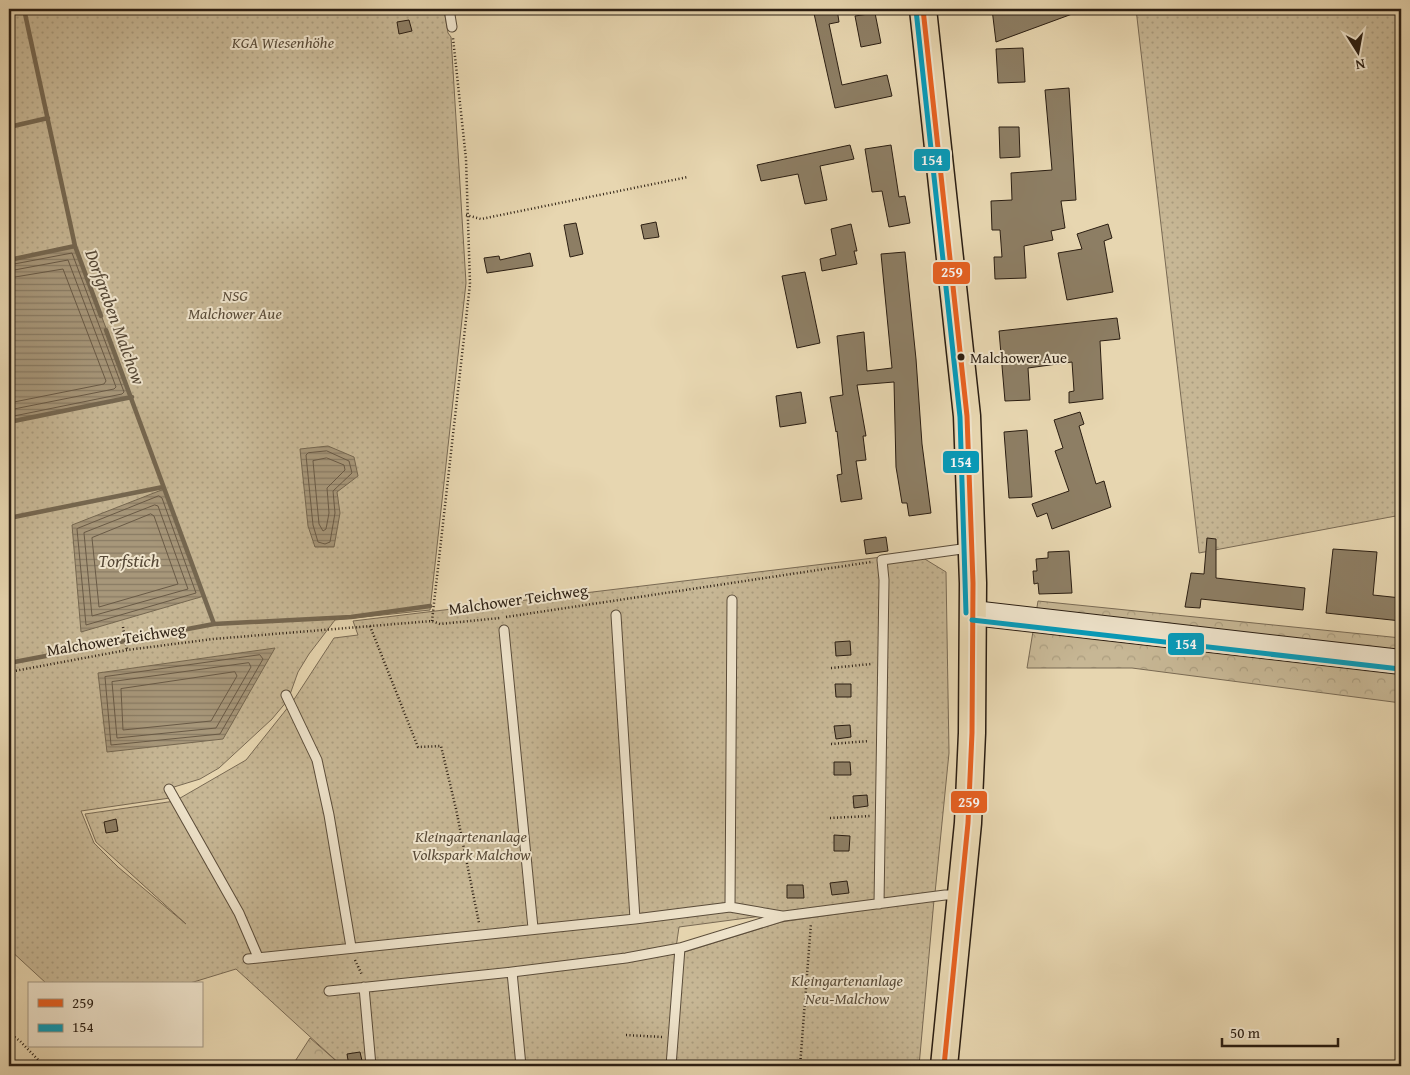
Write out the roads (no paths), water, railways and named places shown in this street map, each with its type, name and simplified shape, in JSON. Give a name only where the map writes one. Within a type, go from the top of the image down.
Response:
[{"type":"main road","points":[[923,9],[967,416],[972,548],[972,742],[968,823],[944,1066]]},
{"type":"main road","points":[[973,613],[1401,662]]},
{"type":"lane","points":[[449,9],[452,27]]},
{"type":"lane","points":[[879,904],[884,580],[882,560],[972,548]]},
{"type":"lane","points":[[730,907],[732,600]]},
{"type":"lane","points":[[616,615],[635,919]]},
{"type":"lane","points":[[504,630],[533,928]]},
{"type":"lane","points":[[286,695],[316,760],[329,815],[351,947]]},
{"type":"lane","points":[[170,789],[240,913],[258,958]]},
{"type":"lane","points":[[329,991],[626,958],[680,948],[784,916],[945,895],[961,896]]},
{"type":"lane","points":[[248,959],[533,928],[635,919],[730,907],[784,916]]},
{"type":"lane","points":[[671,1066],[680,948]]},
{"type":"lane","points":[[512,972],[521,1066]]},
{"type":"lane","points":[[364,986],[371,1066]]},
{"type":"water","points":[[75,246],[132,397],[9,422],[9,260]]},
{"type":"water","points":[[328,446],[354,457],[358,476],[337,492],[340,513],[334,547],[315,547],[308,526],[300,449]]},
{"type":"water","name":"Torfstich","points":[[164,489],[204,596],[81,632],[72,525]]},
{"type":"water","points":[[275,648],[223,739],[107,752],[98,673]]},
{"type":"waterway","name":"Dorfgraben Malchow","points":[[24,9],[75,246],[101,316]]},
{"type":"waterway","points":[[9,127],[48,118]]},
{"type":"waterway","points":[[9,260],[75,246]]},
{"type":"waterway","name":"Dorfgraben Malchow","points":[[106,330],[214,624]]},
{"type":"waterway","points":[[9,422],[132,397]]},
{"type":"waterway","points":[[9,518],[163,487]]},
{"type":"waterway","points":[[9,663],[214,624],[351,617],[430,606]]},
{"type":"place","name":"Malchower Aue","points":[[961,357]]},
{"type":"park label","name":"KGA Wiesenhöhe","points":[[283,42]]},
{"type":"park label","name":"NSG Malchower Aue","points":[[235,304]]},
{"type":"park label","name":"Kleingartenanlage Volkspark Malchow","points":[[471,845]]},
{"type":"park label","name":"Kleingartenanlage Neu-Malchow","points":[[847,989]]}]
